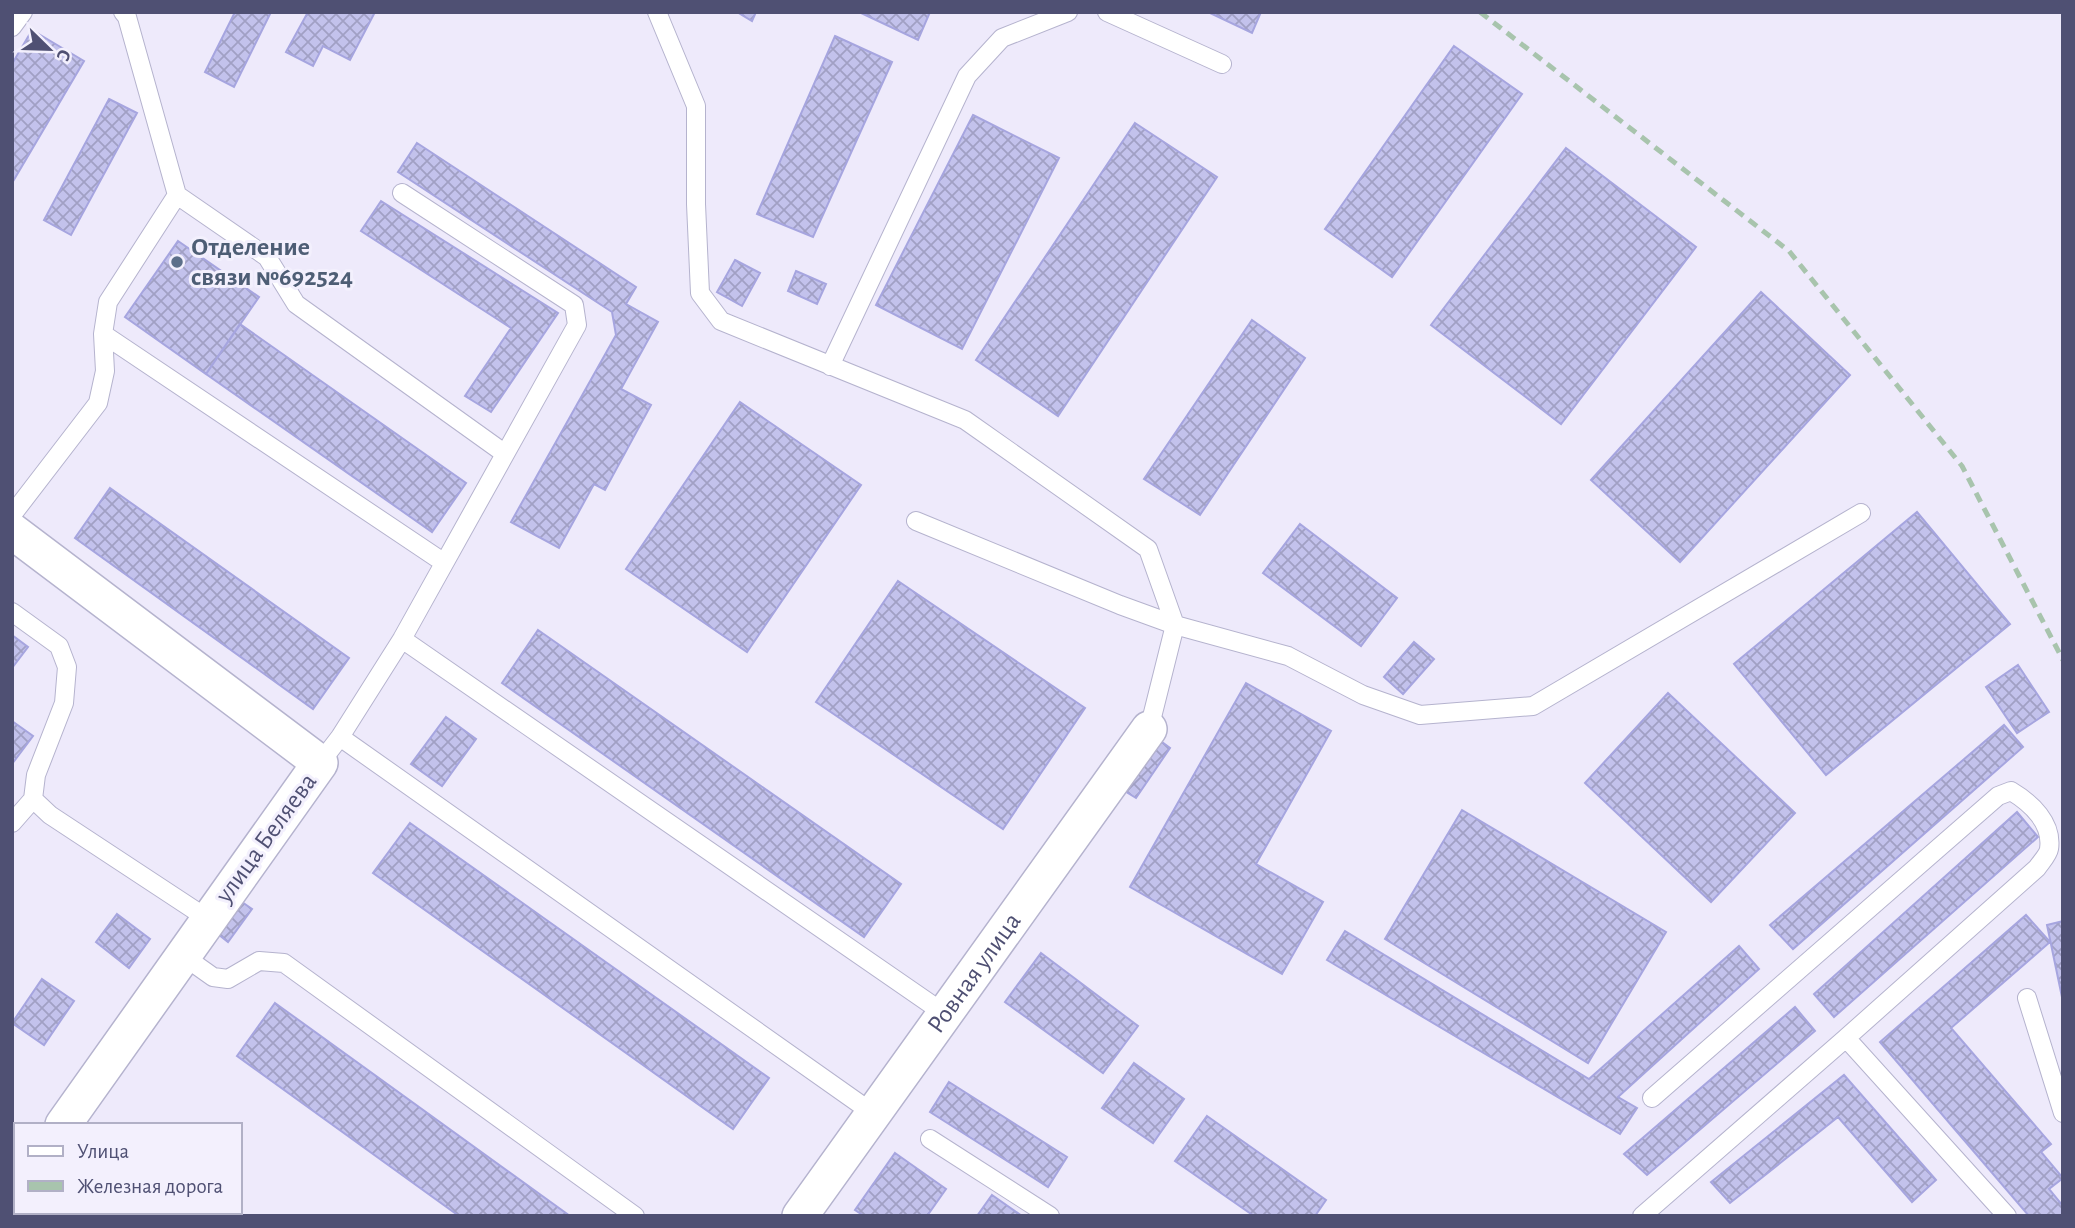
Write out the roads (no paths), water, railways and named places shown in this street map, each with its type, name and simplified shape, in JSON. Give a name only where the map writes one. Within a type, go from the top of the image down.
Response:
[{"type":"street","name":"улица Беляева","points":[[12,531],[330,750],[64,1123]]},
{"type":"street","name":"Ровная улица","points":[[800,1216],[1149,729]]},
{"type":"lane","points":[[12,27],[23,12]]},
{"type":"lane","points":[[123,12],[127,17],[177,195],[267,257],[296,304],[504,453]]},
{"type":"lane","points":[[657,12],[696,106],[699,293],[721,321],[965,420],[1148,549],[1175,625],[1149,729]]},
{"type":"lane","points":[[830,366],[967,76],[1002,38],[1068,12]]},
{"type":"lane","points":[[1107,12],[1222,64]]},
{"type":"lane","points":[[402,193],[574,305],[577,325],[402,639],[330,750],[874,1114]]},
{"type":"lane","points":[[12,515],[97,403],[105,371],[103,334],[108,302],[177,195]]},
{"type":"lane","points":[[103,334],[443,562]]},
{"type":"lane","points":[[916,522],[1175,625],[1289,656],[1363,695],[1420,715],[1533,706],[1861,513]]},
{"type":"lane","points":[[12,612],[59,646],[67,667],[64,703],[36,775],[33,799],[12,823]]},
{"type":"lane","points":[[402,639],[945,1014]]},
{"type":"lane","points":[[1642,1216],[2037,868],[2049,851],[2049,829],[2028,801],[2011,790],[1998,796],[1652,1098]]},
{"type":"lane","points":[[33,799],[50,816],[208,919]]},
{"type":"lane","points":[[182,955],[213,977],[228,979],[259,961],[284,964],[635,1216]]},
{"type":"lane","points":[[2027,998],[2063,1113]]},
{"type":"lane","points":[[1846,1038],[2007,1216]]},
{"type":"lane","points":[[930,1139],[1050,1216]]},
{"type":"railway","points":[[1480,12],[1789,251],[1962,466],[2063,660]]},
{"type":"place","name":"Отделение связи №692524","points":[[177,262]]}]
